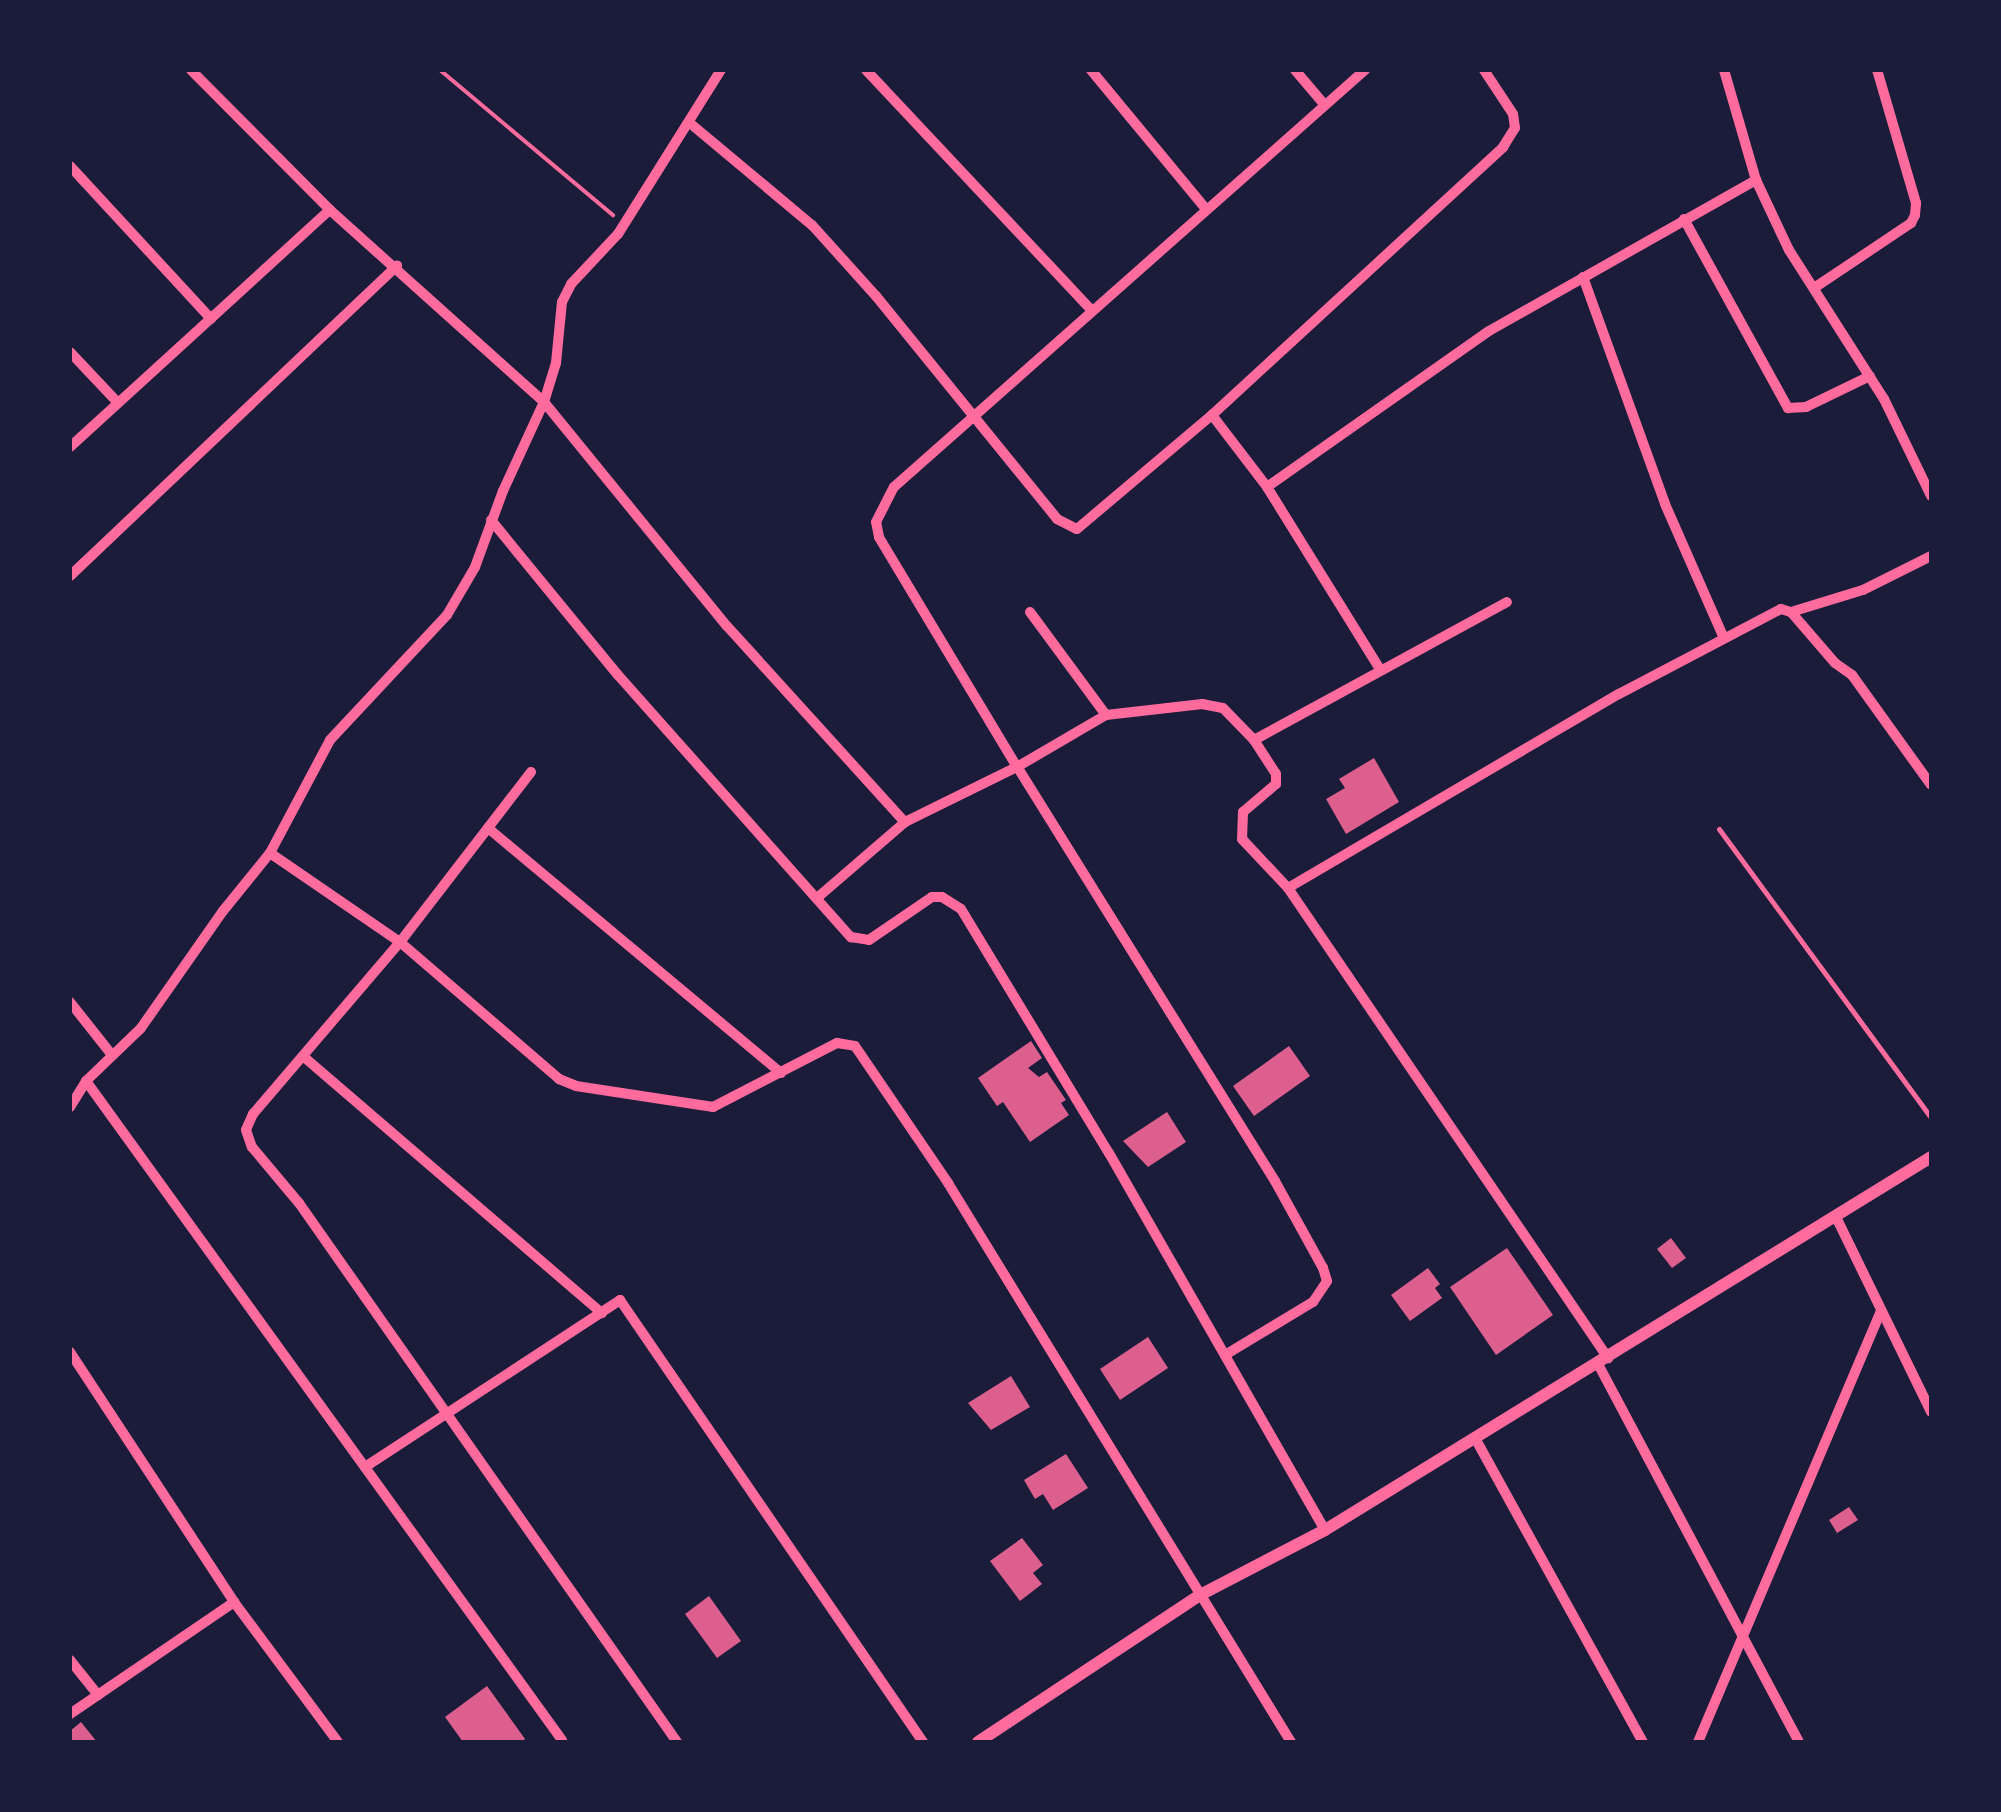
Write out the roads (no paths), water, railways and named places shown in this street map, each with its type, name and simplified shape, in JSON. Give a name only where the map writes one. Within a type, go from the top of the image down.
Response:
[{"type":"street","points":[[191,70],[330,210],[397,266],[544,402],[727,626],[906,822]]},
{"type":"street","points":[[70,1107],[86,1082],[141,1028],[223,911],[270,852],[330,740],[447,615],[475,567],[491,520],[544,402],[556,364],[562,302],[571,284],[625,223],[691,124],[721,70]]},
{"type":"street","points":[[866,70],[1092,311]]},
{"type":"street","points":[[1092,70],[1206,208]]},
{"type":"street","points":[[1295,70],[1324,104]]},
{"type":"street","points":[[1225,1355],[1313,1302],[1328,1280],[1324,1268],[1016,768],[879,536],[876,522],[894,487],[1365,70]]},
{"type":"street","points":[[691,124],[812,226],[1057,518],[1077,529],[1212,416],[1512,137],[1513,114],[1484,70]]},
{"type":"street","points":[[1724,70],[1756,180],[1789,250],[1870,376],[1931,496]]},
{"type":"street","points":[[1814,288],[1910,223],[1915,215],[1916,203],[1878,70]]},
{"type":"street","points":[[70,166],[210,319]]},
{"type":"street","points":[[1267,487],[1489,331],[1756,180]]},
{"type":"street","points":[[70,447],[330,210]]},
{"type":"street","points":[[1684,219],[1788,408],[1806,407],[1870,376]]},
{"type":"street","points":[[70,576],[397,266]]},
{"type":"street","points":[[1583,277],[1665,504],[1722,636]]},
{"type":"street","points":[[70,352],[118,404]]},
{"type":"street","points":[[1212,416],[1267,487],[1380,669]]},
{"type":"street","points":[[491,520],[618,675],[860,941],[881,934],[932,897],[942,897],[961,908],[1325,1530]]},
{"type":"street","points":[[1791,612],[1862,590],[1931,556]]},
{"type":"street","points":[[1254,740],[1507,602]]},
{"type":"street","points":[[1288,888],[1722,636],[1782,609],[1791,612],[1876,702],[1931,784]]},
{"type":"street","points":[[1030,612],[1106,715]]},
{"type":"street","points":[[817,898],[906,822],[1016,768],[1106,715],[1202,704],[1223,708],[1254,740],[1276,774],[1276,784],[1243,812],[1242,838],[1288,888],[1603,1361],[1799,1742]]},
{"type":"street","points":[[531,772],[400,942],[252,1114],[246,1130],[252,1147],[299,1203],[677,1742]]},
{"type":"street","points":[[488,828],[782,1074]]},
{"type":"street","points":[[270,852],[400,942],[565,1082],[713,1108],[843,1041],[860,1051],[948,1182],[1291,1742]]},
{"type":"street","points":[[70,1002],[112,1054]]},
{"type":"street","points":[[304,1057],[602,1313]]},
{"type":"street","points":[[86,1082],[562,1740]]},
{"type":"street","points":[[978,1742],[1202,1594],[1325,1530],[1931,1156]]},
{"type":"street","points":[[1836,1218],[1931,1412]]},
{"type":"street","points":[[365,1468],[620,1300],[923,1742]]},
{"type":"street","points":[[1698,1742],[1882,1310]]},
{"type":"street","points":[[70,1352],[234,1602],[338,1742]]},
{"type":"street","points":[[1476,1438],[1642,1742]]},
{"type":"street","points":[[70,1714],[234,1602]]},
{"type":"street","points":[[70,1660],[98,1695]]},
{"type":"lane","points":[[1719,829],[1931,1118]]}]
